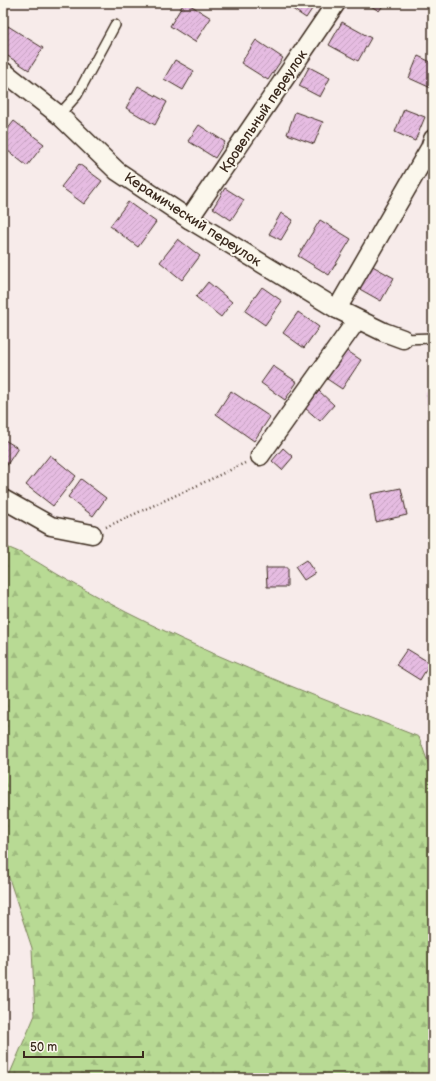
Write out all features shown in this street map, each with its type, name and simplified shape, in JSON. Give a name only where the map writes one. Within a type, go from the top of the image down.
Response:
[{"type":"street","name":"Кровельный переулок","points":[[189,219],[336,3]]},
{"type":"street","name":"Керамический переулок","points":[[3,71],[59,115],[117,171],[189,219],[337,309],[357,320],[403,339]]},
{"type":"street","points":[[337,309],[426,155],[433,139]]},
{"type":"street","points":[[260,456],[357,320]]},
{"type":"street","points":[[3,499],[52,526],[92,534]]},
{"type":"lane","points":[[59,115],[77,95],[115,26]]},
{"type":"lane","points":[[403,339],[433,338]]},
{"type":"path","points":[[92,534],[260,456]]},
{"type":"shaded area","points":[[433,391],[433,448],[425,393]]},
{"type":"green space","points":[[3,546],[26,556],[105,601],[181,639],[282,683],[419,737],[433,777],[433,1078],[8,1078],[35,1015],[32,948],[3,860]]},
{"type":"building","points":[[184,3],[187,3],[211,18],[195,42],[170,26]]},
{"type":"building","points":[[290,3],[316,3],[306,18],[288,6]]},
{"type":"building","points":[[366,3],[385,3],[379,11]]},
{"type":"building","points":[[342,22],[371,38],[358,61],[329,45]]},
{"type":"building","points":[[8,26],[43,48],[29,70],[3,53],[3,34]]},
{"type":"building","points":[[256,40],[283,58],[268,80],[241,63]]},
{"type":"building","points":[[418,56],[433,63],[433,84],[431,88],[409,78]]},
{"type":"building","points":[[175,60],[194,71],[183,90],[164,79]]},
{"type":"building","points":[[309,67],[330,78],[320,97],[299,86]]},
{"type":"building","points":[[138,86],[167,102],[155,125],[126,108]]},
{"type":"building","points":[[404,109],[425,117],[415,141],[395,132]]},
{"type":"building","points":[[295,112],[323,122],[314,144],[287,134]]},
{"type":"building","points":[[14,121],[44,144],[27,166],[3,147],[3,135]]},
{"type":"building","points":[[199,125],[225,142],[215,158],[188,141]]},
{"type":"building","points":[[79,164],[102,181],[84,204],[61,187]]},
{"type":"building","points":[[225,188],[244,200],[231,220],[213,208]]},
{"type":"building","points":[[128,202],[156,222],[138,247],[110,226]]},
{"type":"building","points":[[281,213],[293,220],[281,240],[269,234]]},
{"type":"building","points":[[320,220],[351,239],[329,275],[298,256]]},
{"type":"building","points":[[178,239],[200,256],[182,280],[160,262]]},
{"type":"building","points":[[369,264],[394,278],[381,301],[356,287]]},
{"type":"building","points":[[208,282],[232,302],[221,317],[196,297]]},
{"type":"building","points":[[262,287],[282,301],[265,325],[245,311]]},
{"type":"building","points":[[298,312],[319,327],[304,348],[283,333]]},
{"type":"building","points":[[346,350],[361,360],[342,389],[327,379]]},
{"type":"building","points":[[273,366],[297,382],[285,400],[261,383]]},
{"type":"building","points":[[231,391],[270,417],[254,441],[216,414]]},
{"type":"building","points":[[319,391],[334,405],[320,421],[305,408]]},
{"type":"building","points":[[3,439],[18,448],[3,471]]},
{"type":"building","points":[[283,448],[293,457],[282,470],[272,461]]},
{"type":"building","points":[[50,455],[76,476],[53,506],[26,485]]},
{"type":"building","points":[[81,479],[106,498],[93,516],[68,497]]},
{"type":"building","points":[[401,488],[407,515],[376,522],[371,494]]},
{"type":"building","points":[[306,560],[315,573],[304,580],[295,567]]},
{"type":"building","points":[[266,568],[287,568],[287,587],[267,587]]},
{"type":"building","points":[[407,649],[430,663],[420,680],[396,665]]}]
